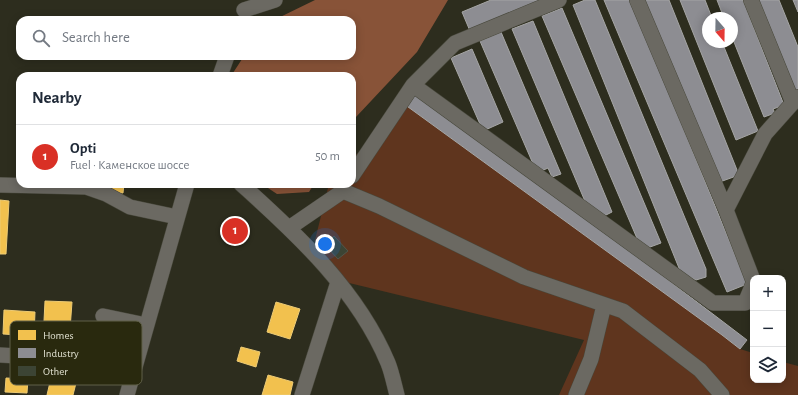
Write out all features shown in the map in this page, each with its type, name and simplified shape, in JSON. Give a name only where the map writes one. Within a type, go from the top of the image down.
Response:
[{"type":"street","points":[[244,10],[274,0]]},
{"type":"street","points":[[356,170],[413,85],[455,43],[559,0]]},
{"type":"street","points":[[637,0],[726,210],[751,275]]},
{"type":"street","points":[[726,210],[765,134],[796,100],[751,0]]},
{"type":"street","points":[[221,72],[226,60]]},
{"type":"street","points":[[413,85],[713,303],[745,303],[750,291]]},
{"type":"street","points":[[0,184],[16,185]]},
{"type":"street","points":[[89,188],[106,194],[130,206],[177,217]]},
{"type":"street","points":[[142,338],[186,188]]},
{"type":"street","points":[[246,188],[289,228],[338,282],[370,328],[388,364],[397,395]]},
{"type":"street","points":[[289,228],[344,188]]},
{"type":"street","points":[[347,188],[524,277],[623,311],[700,370],[722,395]]},
{"type":"street","points":[[302,395],[338,282]]},
{"type":"street","points":[[576,395],[591,359],[604,305]]},
{"type":"street","points":[[103,316],[130,321]]},
{"type":"street","points":[[142,323],[146,324]]},
{"type":"street","points":[[0,355],[10,356]]},
{"type":"street","points":[[127,395],[129,385]]},
{"type":"shaded area","points":[[315,0],[448,0],[417,52],[356,117],[356,72],[234,72],[241,60],[356,60],[356,16],[282,16]]},
{"type":"shaded area","points":[[404,104],[740,349],[750,352],[750,383],[786,383],[786,363],[798,366],[798,395],[559,395],[584,340],[341,281],[315,240],[328,188],[356,188],[356,155]]},
{"type":"shaded area","points":[[268,188],[312,188],[309,192],[277,194]]},
{"type":"building: Homes","points":[[107,188],[124,188],[123,193],[107,192]]},
{"type":"building: Homes","points":[[0,200],[9,201],[6,254],[0,254]]},
{"type":"building: Homes","points":[[45,301],[72,302],[71,321],[44,321]]},
{"type":"building: Homes","points":[[276,302],[300,309],[290,339],[267,332]]},
{"type":"building: Homes","points":[[4,310],[35,312],[35,321],[10,321],[10,334],[3,334]]},
{"type":"building: Homes","points":[[241,347],[260,352],[256,367],[237,361]]},
{"type":"building: Homes","points":[[268,375],[293,382],[290,395],[262,395]]},
{"type":"building: Homes","points":[[6,378],[10,378],[10,385],[28,385],[27,393],[5,392]]},
{"type":"building: Homes","points":[[49,385],[76,385],[73,395],[47,395]]},
{"type":"building: Industry","points":[[491,0],[545,0],[470,31],[462,12]]},
{"type":"building: Industry","points":[[585,0],[595,0],[706,269],[706,277],[696,280],[681,273],[573,5]]},
{"type":"building: Industry","points":[[604,0],[631,0],[747,284],[727,292]]},
{"type":"building: Industry","points":[[644,0],[669,0],[739,175],[717,183]]},
{"type":"building: Industry","points":[[680,0],[705,0],[710,12],[702,12],[702,48],[724,48],[758,131],[736,140]]},
{"type":"building: Industry","points":[[717,0],[743,0],[784,105],[773,109],[775,113],[764,117],[736,48],[738,48],[738,12],[722,12]]},
{"type":"building: Industry","points":[[755,0],[779,0],[798,47],[798,89],[792,91]]},
{"type":"building: Industry","points":[[793,0],[798,0],[798,12]]},
{"type":"building: Industry","points":[[562,8],[661,243],[642,250],[542,16]]},
{"type":"building: Industry","points":[[533,21],[612,212],[602,217],[587,206],[512,29]]},
{"type":"building: Industry","points":[[501,32],[561,174],[552,177],[548,168],[537,173],[480,41]]},
{"type":"building: Industry","points":[[472,49],[503,122],[483,131],[451,58]]},
{"type":"building: Industry","points":[[413,93],[521,168],[747,340],[740,349],[404,104]]},
{"type":"building: Other","points":[[334,236],[348,251],[338,259],[325,245]]},
{"type":"place","name":"Opti","points":[[235,231]]}]
